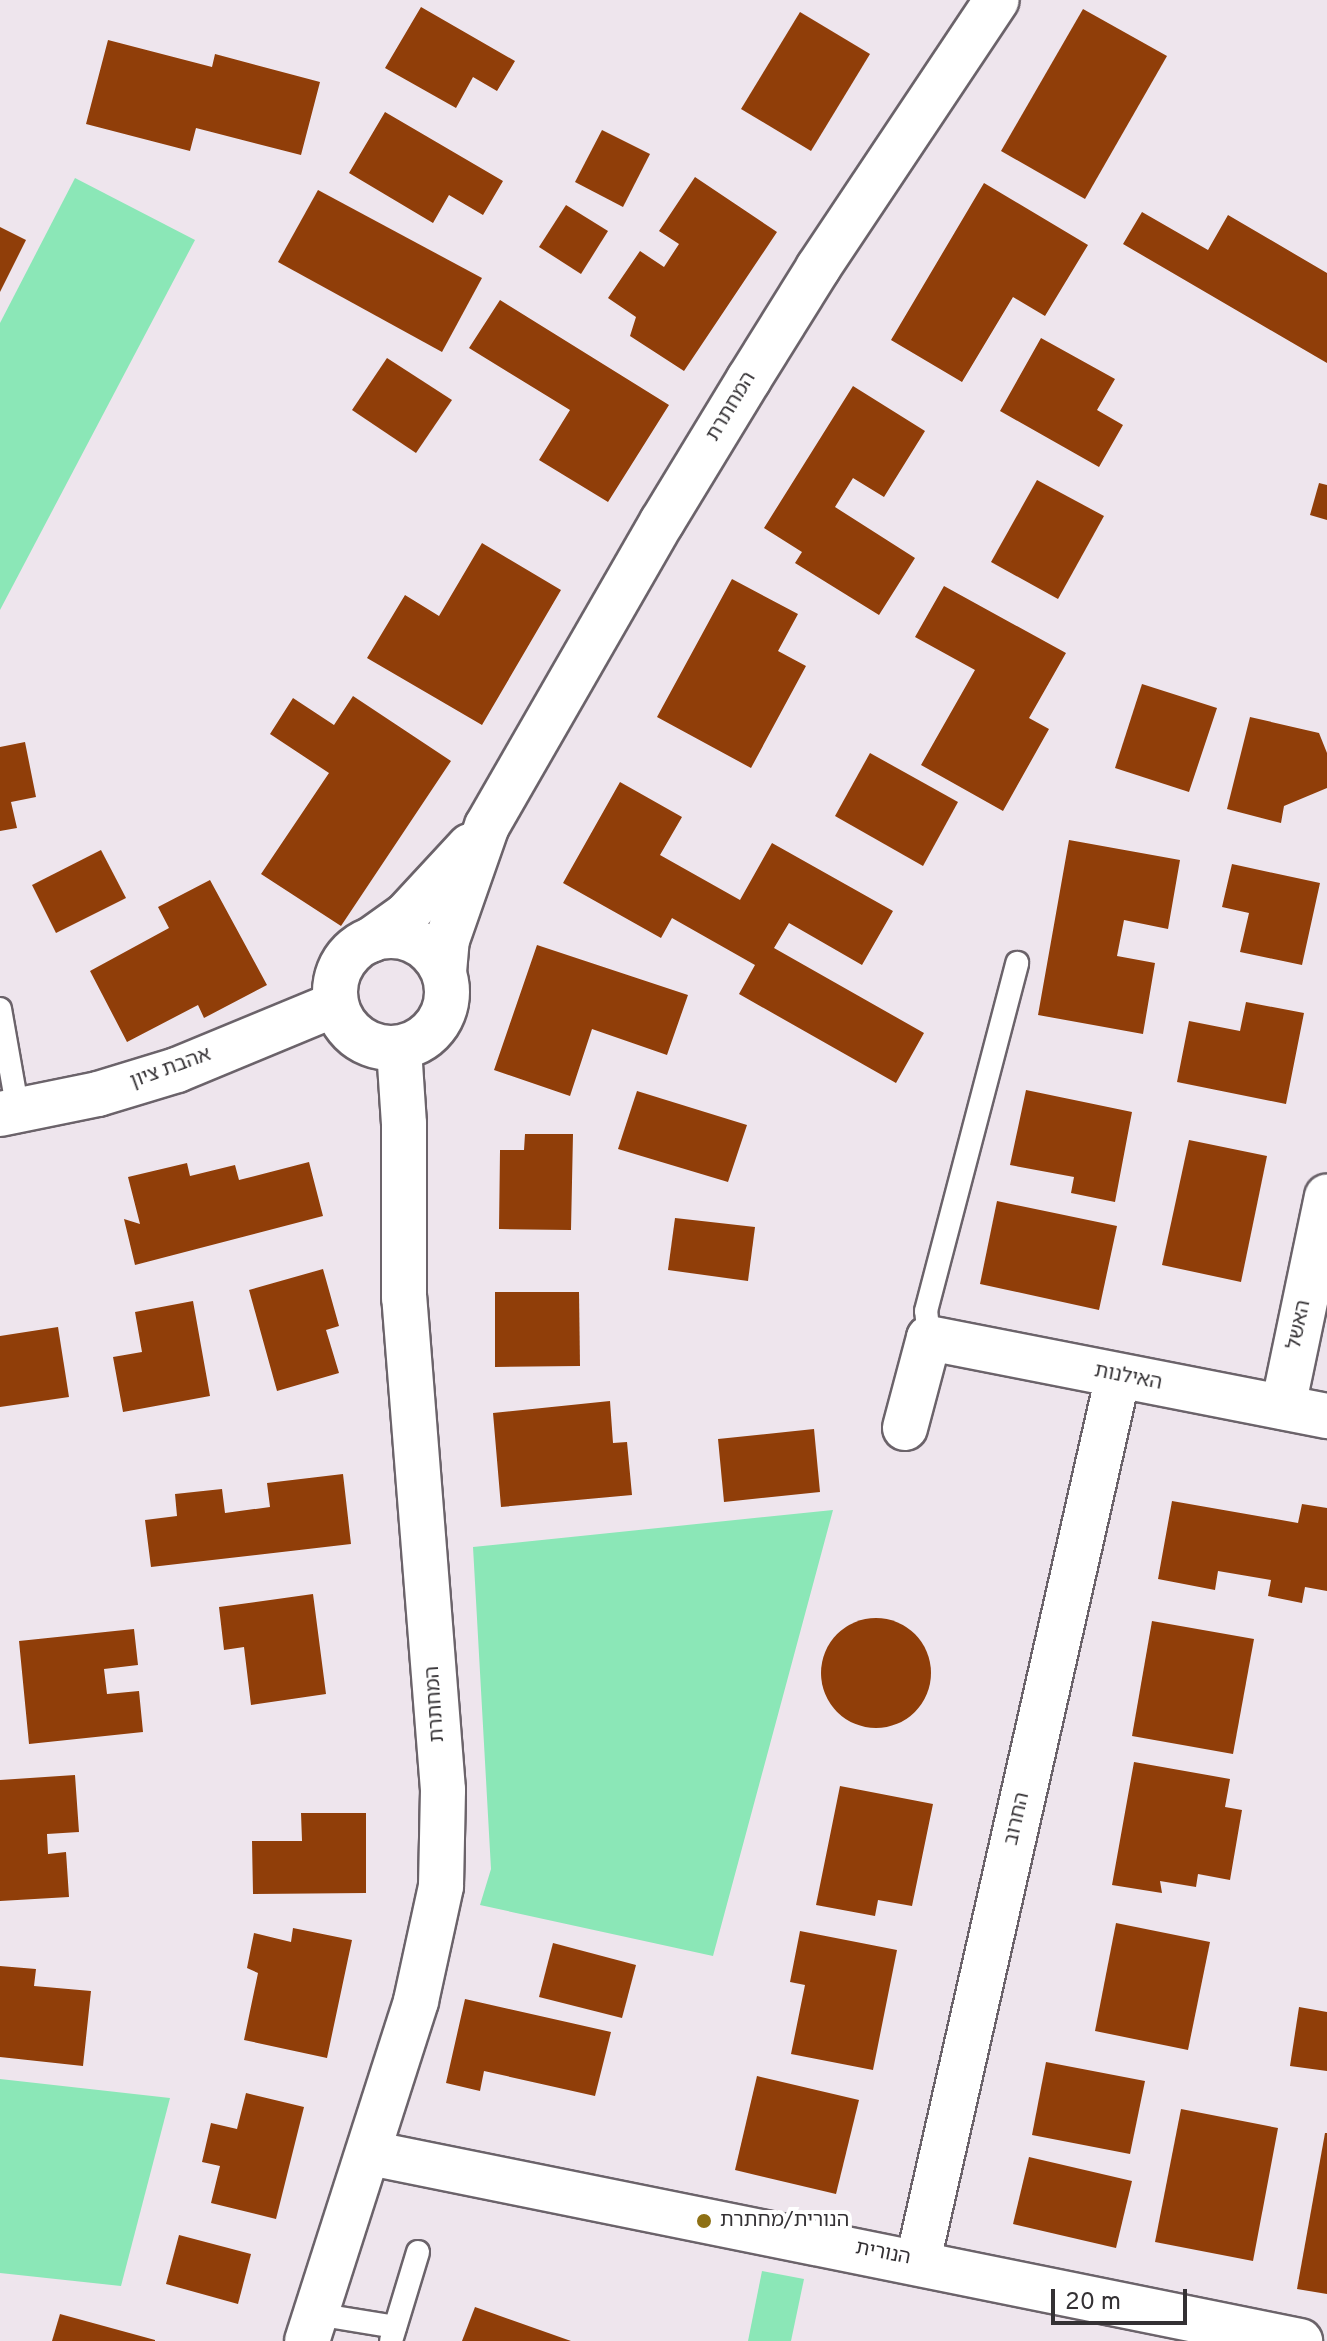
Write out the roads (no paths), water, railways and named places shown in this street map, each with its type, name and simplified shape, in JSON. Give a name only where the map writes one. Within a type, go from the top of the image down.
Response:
[{"type":"street","name":"המחתרת","points":[[444,972],[447,940],[487,826],[662,522],[756,367],[818,268],[997,0]]},
{"type":"street","name":"המחתרת","points":[[371,940],[406,915],[487,826]]},
{"type":"street","points":[[399,936],[415,941],[431,952],[444,972],[448,991],[442,1016],[418,1042],[399,1049],[365,1042],[348,1029],[336,1004],[336,979],[344,961],[371,940],[399,936]]},
{"type":"street","name":"אהבת ציון","points":[[9,1112],[98,1094],[177,1070],[336,1004]]},
{"type":"street","name":"המחתרת","points":[[312,2327],[370,2153],[431,1941],[441,1886],[444,1840],[404,1298],[404,1124],[399,1049]]},
{"type":"street","name":"האשל","points":[[1283,1407],[1327,1197]]},
{"type":"street","points":[[905,1428],[929,1338]]},
{"type":"street","name":"האילנות","points":[[929,1338],[1327,1416]]},
{"type":"street","name":"החרוב","points":[[918,2261],[1118,1376]]},
{"type":"street","name":"הנורית","points":[[370,2153],[918,2261],[1300,2341]]},
{"type":"lane","points":[[929,1338],[926,1311],[1017,963]]},
{"type":"lane","points":[[0,1009],[9,1112]]},
{"type":"lane","points":[[312,2327],[393,2334],[418,2252]]},
{"type":"place","name":"הנורית/מחתרת","points":[[704,2221]]}]
